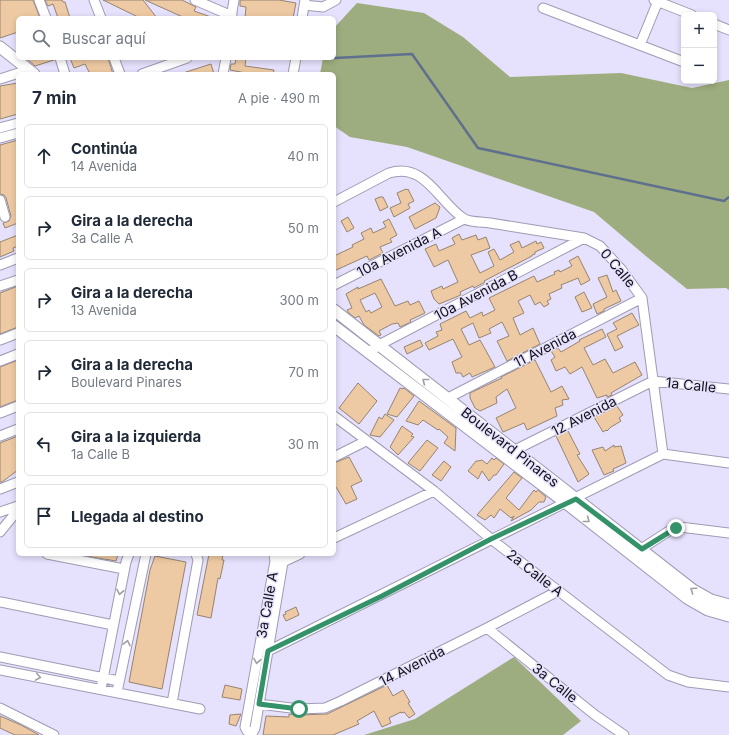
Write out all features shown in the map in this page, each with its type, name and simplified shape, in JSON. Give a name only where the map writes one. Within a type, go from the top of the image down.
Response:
[{"type":"street","points":[[40,0],[45,16]]},
{"type":"street","points":[[94,0],[100,16]]},
{"type":"street","points":[[196,0],[229,16]]},
{"type":"street","points":[[231,16],[234,0]]},
{"type":"street","points":[[302,16],[305,2],[323,7],[336,0]]},
{"type":"street","points":[[640,45],[656,1],[684,12]]},
{"type":"street","points":[[543,8],[681,61]]},
{"type":"street","points":[[717,25],[729,30]]},
{"type":"street","points":[[0,47],[16,60]]},
{"type":"street","points":[[16,60],[31,72]]},
{"type":"street","points":[[61,60],[65,72]]},
{"type":"street","points":[[115,60],[119,72]]},
{"type":"street","points":[[148,72],[181,60]]},
{"type":"street","points":[[223,72],[226,60]]},
{"type":"street","points":[[293,72],[296,60]]},
{"type":"street","points":[[0,79],[16,75]]},
{"type":"street","points":[[0,128],[16,124]]},
{"type":"street","points":[[0,138],[16,134]]},
{"type":"street","points":[[336,201],[389,173],[406,171],[422,178],[464,219]]},
{"type":"street","points":[[0,200],[5,217]]},
{"type":"street","name":"0 Calle","points":[[464,219],[584,238],[600,246],[621,269],[642,298],[663,454]]},
{"type":"street","name":"10a Avenida A","points":[[336,284],[464,219]]},
{"type":"street","name":"10a Avenida B","points":[[368,353],[379,345],[584,238]]},
{"type":"street","points":[[0,264],[16,259]]},
{"type":"street","points":[[0,286],[16,281]]},
{"type":"street","name":"11 Avenida","points":[[448,398],[642,298]]},
{"type":"street","name":"Boulevard Pinares","points":[[336,312],[515,450],[571,501],[687,598],[708,610],[729,616]]},
{"type":"street","name":"Boulevard Pinares","points":[[336,328],[368,353],[571,501],[642,549],[693,590],[711,600],[729,605]]},
{"type":"street","points":[[0,340],[16,334]]},
{"type":"street","points":[[0,361],[16,355]]},
{"type":"street","name":"1a Calle","points":[[653,381],[729,389]]},
{"type":"street","name":"12 Avenida","points":[[515,450],[653,381]]},
{"type":"street","points":[[0,413],[16,407]]},
{"type":"street","name":"2a Calle A","points":[[336,418],[434,491],[491,539],[668,675],[688,682],[729,687]]},
{"type":"street","points":[[0,436],[16,430]]},
{"type":"street","points":[[336,456],[366,441]]},
{"type":"street","points":[[268,651],[382,596],[491,539],[571,501],[663,454],[729,462]]},
{"type":"street","points":[[0,489],[16,483]]},
{"type":"street","points":[[336,537],[434,491]]},
{"type":"street","points":[[0,512],[16,507]]},
{"type":"street","points":[[0,532],[16,512]]},
{"type":"street","points":[[642,549],[672,529],[680,527],[729,533]]},
{"type":"street","points":[[57,556],[124,569]]},
{"type":"street","points":[[101,689],[124,569],[128,556]]},
{"type":"street","points":[[117,692],[146,556]]},
{"type":"street","points":[[172,703],[198,560],[197,556]]},
{"type":"street","name":"3a Calle A","points":[[274,556],[275,561],[246,720],[245,727],[247,731],[253,732],[255,728],[283,558]]},
{"type":"street","name":"14 Avenida","points":[[259,704],[299,709],[325,708],[487,628],[558,591]]},
{"type":"street","points":[[1,602],[113,625]]},
{"type":"street","name":"3a Calle","points":[[487,628],[595,715],[624,735]]},
{"type":"street","points":[[0,657],[119,681]]},
{"type":"street","points":[[24,675],[25,662]]},
{"type":"street","points":[[0,670],[200,709]]},
{"type":"street","points":[[0,708],[54,735]]},
{"type":"green space","points":[[357,3],[424,13],[463,37],[510,77],[621,73],[692,88],[717,84],[717,83],[729,80],[729,290],[726,288],[687,289],[594,212],[407,147],[350,137],[336,127],[336,72],[320,72],[323,60],[336,60],[336,26]]},
{"type":"green space","points":[[514,657],[581,721],[563,735],[364,735],[415,719]]},
{"type":"building","points":[[0,0],[33,0],[39,16],[16,16],[16,33],[0,38]]},
{"type":"building","points":[[45,0],[62,0],[65,2],[69,16],[57,16],[53,4],[48,6]]},
{"type":"building","points":[[103,0],[143,0],[155,16],[136,16]]},
{"type":"building","points":[[145,0],[182,0],[196,7],[194,11],[208,16],[181,16]]},
{"type":"building","points":[[240,0],[279,0],[296,3],[293,16],[245,16],[246,7],[240,6]]},
{"type":"building","points":[[28,60],[54,60],[35,66]]},
{"type":"building","points":[[71,60],[109,60],[112,72],[89,72],[85,64],[74,68]]},
{"type":"building","points":[[236,60],[246,60],[245,66],[274,70],[274,72],[240,72],[230,70],[231,64],[235,64]]},
{"type":"building","points":[[211,64],[213,72],[186,72]]},
{"type":"building","points":[[16,83],[16,115],[0,119],[0,86]]},
{"type":"building","points":[[16,141],[16,224],[5,228],[3,223],[9,221],[11,216],[6,198],[4,195],[0,194],[0,145]]},
{"type":"building","points":[[408,189],[414,201],[408,204],[410,208],[394,217],[390,208],[401,203],[397,193]]},
{"type":"building","points":[[383,197],[388,207],[380,211],[375,199]]},
{"type":"building","points":[[435,203],[440,207],[436,218],[415,229],[409,217]]},
{"type":"building","points":[[348,217],[354,228],[347,232],[341,221]]},
{"type":"building","points":[[389,219],[397,235],[390,239],[392,242],[380,247],[383,253],[369,260],[367,256],[336,270],[336,255],[353,247],[352,245],[364,239],[361,233],[371,228],[373,233],[386,227],[383,222]]},
{"type":"building","points":[[459,234],[462,240],[476,235],[478,240],[486,237],[490,248],[471,255],[480,273],[494,266],[488,252],[494,249],[500,260],[514,252],[510,245],[519,241],[522,248],[536,241],[537,244],[541,242],[544,248],[474,288],[473,286],[460,292],[461,295],[439,304],[434,299],[431,291],[442,286],[443,289],[458,282],[448,260],[434,267],[425,249],[436,244],[439,251],[455,244],[452,238]]},
{"type":"building","points":[[16,236],[16,247],[13,248],[14,251],[0,257],[0,242]]},
{"type":"building","points":[[578,256],[590,280],[581,285],[578,278],[561,285],[562,288],[549,294],[551,299],[547,301],[549,304],[544,307],[540,302],[535,305],[530,295],[518,301],[524,313],[513,318],[520,335],[533,328],[540,344],[507,361],[497,341],[509,336],[502,322],[489,329],[491,333],[479,338],[473,323],[461,329],[469,345],[480,340],[495,367],[472,377],[470,373],[463,377],[461,373],[456,373],[452,362],[462,357],[453,339],[429,350],[425,343],[438,336],[436,332],[442,330],[440,324],[466,311],[470,318],[482,312],[483,316],[495,310],[489,298],[534,276],[537,282],[555,274],[554,272],[559,270],[560,272],[572,266],[569,261]]},
{"type":"building","points":[[607,275],[613,292],[616,290],[621,301],[597,314],[593,304],[607,297],[598,278]]},
{"type":"building","points":[[381,279],[395,306],[408,301],[410,305],[419,301],[425,313],[410,320],[411,322],[400,327],[398,323],[392,324],[379,331],[381,335],[379,336],[364,325],[359,316],[355,318],[347,310],[352,308],[346,294],[358,287],[358,289]],"holes":[[[375,293],[382,307],[371,313],[369,310],[366,312],[360,300]]]},
{"type":"building","points":[[16,287],[16,328],[0,334],[0,293]]},
{"type":"building","points":[[584,292],[592,308],[582,312],[575,297]]},
{"type":"building","points":[[632,313],[639,325],[617,336],[623,347],[615,351],[607,334],[617,329],[613,323]]},
{"type":"building","points":[[602,329],[606,337],[584,348],[593,365],[605,359],[613,373],[635,362],[642,375],[611,393],[612,395],[597,398],[582,367],[570,374],[565,367],[556,371],[551,360],[555,357],[551,351],[558,348],[561,352],[580,341],[579,340]]},
{"type":"building","points":[[420,340],[423,346],[407,354],[404,347]]},
{"type":"building","points":[[535,360],[551,392],[562,386],[569,399],[562,400],[563,405],[555,408],[557,416],[527,430],[524,423],[503,432],[496,418],[516,408],[507,389],[496,397],[497,403],[480,411],[475,408],[470,398],[470,393]]},
{"type":"building","points":[[16,361],[16,401],[0,407],[0,367]]},
{"type":"building","points":[[358,383],[377,401],[359,424],[339,408]]},
{"type":"building","points":[[400,388],[404,388],[414,396],[397,417],[387,414]]},
{"type":"building","points":[[419,401],[456,428],[455,451],[444,443],[448,437],[439,429],[438,430],[423,420],[418,425],[406,421]]},
{"type":"building","points":[[617,406],[623,415],[619,418],[621,421],[607,431],[606,430],[603,432],[594,417]]},
{"type":"building","points":[[385,414],[394,420],[380,437],[370,435],[379,417],[382,419]]},
{"type":"building","points":[[402,426],[413,434],[411,436],[414,437],[398,455],[390,447]]},
{"type":"building","points":[[568,431],[580,454],[577,455],[589,474],[578,482],[556,436]]},
{"type":"building","points":[[16,437],[16,472],[2,482],[0,482],[0,443]]},
{"type":"building","points":[[427,440],[438,448],[420,471],[408,463]]},
{"type":"building","points":[[614,445],[614,447],[621,446],[626,463],[613,469],[614,471],[604,475],[592,450],[603,447],[605,451]]},
{"type":"building","points":[[349,457],[362,481],[351,486],[357,499],[346,504],[336,487],[336,462]]},
{"type":"building","points":[[492,458],[494,460],[496,458],[504,464],[496,475],[494,475],[489,481],[482,471],[478,479],[468,471],[476,461],[482,460],[487,464]]},
{"type":"building","points":[[444,461],[451,467],[441,481],[432,475]]},
{"type":"building","points":[[514,472],[522,478],[506,498],[519,510],[534,490],[536,492],[538,490],[546,497],[544,502],[539,502],[531,510],[511,521],[514,516],[511,518],[500,509],[494,518],[491,515],[485,520],[477,515]]},
{"type":"building","points":[[86,556],[117,556],[116,561]]},
{"type":"building","points":[[155,556],[186,562],[162,689],[129,682],[150,570]]},
{"type":"building","points":[[209,556],[223,556],[222,560],[224,560],[220,579],[218,578],[211,618],[197,615]]},
{"type":"building","points":[[296,607],[299,615],[286,621],[283,615],[286,614],[285,612]]},
{"type":"building","points":[[225,685],[242,689],[240,700],[222,697]]},
{"type":"building","points":[[387,685],[393,696],[403,690],[410,702],[408,703],[415,714],[409,718],[404,712],[401,712],[389,718],[391,723],[382,727],[374,711],[357,721],[359,724],[333,735],[263,735],[266,716],[289,717],[289,714],[327,714]]},
{"type":"building","points":[[241,714],[236,726],[229,724],[230,715]]},
{"type":"building","points":[[0,716],[39,735],[15,735],[0,728]]},
{"type":"waterway","points":[[336,58],[412,54],[478,148],[724,201],[729,197]]},
{"type":"route","points":[[299,709],[259,704],[268,651],[382,596],[491,539],[576,499],[642,549],[672,529],[676,528]]}]
